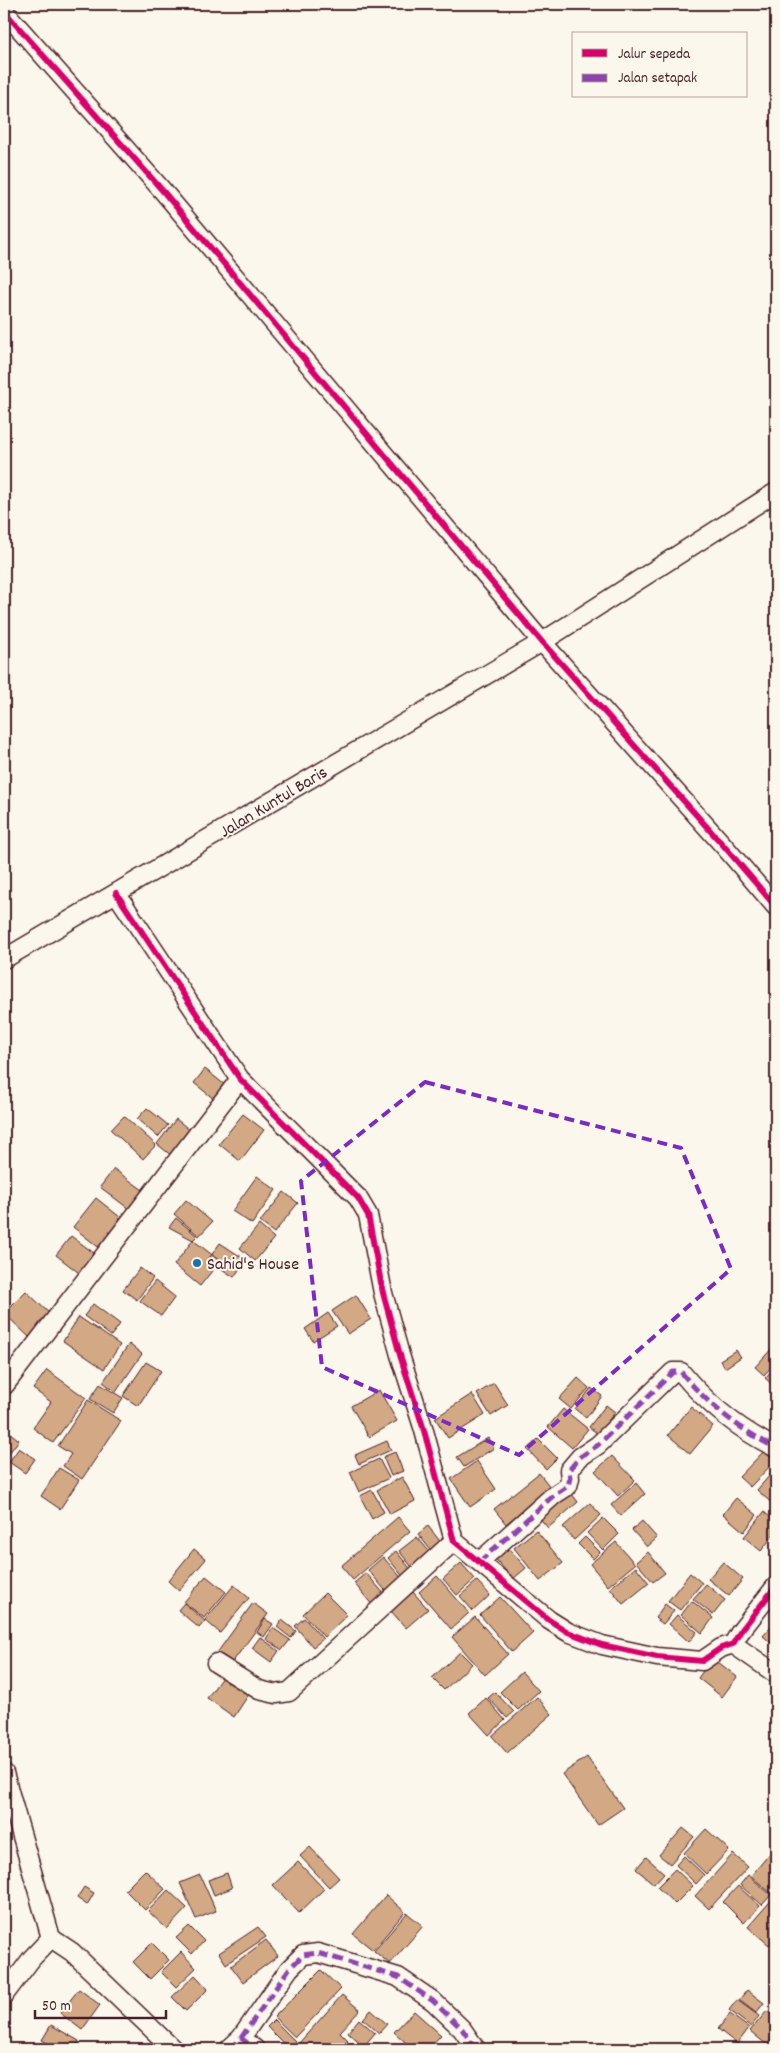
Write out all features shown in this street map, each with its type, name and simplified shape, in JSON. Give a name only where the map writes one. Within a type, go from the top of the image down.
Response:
[{"type":"street","points":[[4,11],[162,190],[542,642],[776,907]]},
{"type":"street","name":"Jalan Kuntul Baris","points":[[4,959],[542,642],[776,492]]},
{"type":"street","points":[[116,893],[240,1080],[358,1198],[368,1215],[383,1294],[423,1427],[454,1541],[549,1620],[568,1632],[602,1645],[657,1657],[702,1661],[721,1648],[733,1644],[776,1586]]},
{"type":"street","points":[[4,1386],[240,1080]]},
{"type":"street","points":[[479,1562],[554,1495],[568,1486],[569,1470],[580,1457],[598,1445],[673,1372],[681,1372],[716,1408],[751,1436],[776,1448]]},
{"type":"street","points":[[216,1663],[259,1690],[276,1694],[289,1692],[454,1541]]},
{"type":"street","points":[[733,1644],[776,1674]]},
{"type":"street","points":[[4,1773],[51,1938],[72,1952],[173,2049]]},
{"type":"street","points":[[4,1995],[32,1958],[51,1938]]},
{"type":"street","points":[[255,2049],[235,2044],[289,1968],[303,1955],[318,1953],[398,1978],[433,2001],[462,2029],[476,2049]]},
{"type":"highlighted area","points":[[425,1082],[681,1148],[731,1269],[519,1455],[322,1367],[301,1181]]},
{"type":"building","points":[[205,1069],[225,1085],[214,1099],[194,1083]]},
{"type":"building","points":[[147,1108],[168,1125],[158,1137],[137,1119]]},
{"type":"building","points":[[243,1114],[264,1130],[240,1161],[219,1144]]},
{"type":"building","points":[[124,1116],[156,1145],[143,1159],[111,1130]]},
{"type":"building","points":[[176,1119],[191,1131],[172,1156],[157,1144]]},
{"type":"building","points":[[114,1169],[143,1190],[129,1209],[100,1187]]},
{"type":"building","points":[[257,1176],[276,1190],[252,1224],[232,1211]]},
{"type":"building","points":[[284,1192],[298,1203],[274,1233],[260,1222]]},
{"type":"building","points":[[96,1198],[125,1221],[102,1250],[73,1227]]},
{"type":"building","points":[[186,1200],[212,1222],[199,1236],[174,1214]]},
{"type":"building","points":[[176,1218],[197,1236],[193,1240],[169,1227]]},
{"type":"building","points":[[259,1225],[274,1238],[255,1261],[240,1248]]},
{"type":"building","points":[[71,1236],[94,1253],[79,1273],[56,1255]]},
{"type":"building","name":"Sahid's House","points":[[193,1240],[220,1261],[200,1286],[174,1265]]},
{"type":"building","points":[[220,1243],[246,1260],[234,1277],[208,1260]]},
{"type":"building","points":[[140,1268],[153,1278],[137,1300],[123,1290]]},
{"type":"building","points":[[155,1281],[175,1297],[161,1316],[140,1301]]},
{"type":"building","points":[[26,1291],[51,1315],[30,1338],[4,1313]]},
{"type":"building","points":[[356,1295],[371,1319],[348,1334],[332,1311]]},
{"type":"building","points":[[93,1304],[120,1324],[111,1336],[84,1316]]},
{"type":"building","points":[[328,1313],[337,1326],[313,1341],[305,1329]]},
{"type":"building","points":[[79,1317],[120,1345],[104,1369],[63,1341]]},
{"type":"building","points":[[129,1344],[142,1354],[116,1392],[103,1382]]},
{"type":"building","points":[[776,1344],[776,1362],[764,1375],[755,1367]]},
{"type":"building","points":[[736,1350],[741,1357],[725,1368],[720,1360]]},
{"type":"building","points":[[146,1362],[161,1371],[138,1406],[123,1396]]},
{"type":"building","points":[[776,1366],[776,1388],[765,1378]]},
{"type":"building","points":[[47,1370],[86,1398],[53,1443],[33,1428],[51,1402],[33,1389]]},
{"type":"building","points":[[578,1378],[589,1388],[571,1409],[559,1399]]},
{"type":"building","points":[[494,1383],[508,1405],[491,1416],[477,1394]]},
{"type":"building","points":[[100,1384],[123,1398],[113,1413],[90,1399]]},
{"type":"building","points":[[591,1388],[602,1396],[586,1418],[575,1409]]},
{"type":"building","points":[[379,1390],[397,1421],[369,1437],[351,1406]]},
{"type":"building","points":[[472,1394],[485,1415],[448,1438],[435,1418]]},
{"type":"building","points":[[88,1400],[121,1421],[82,1479],[63,1466],[71,1454],[58,1446]]},
{"type":"building","points":[[606,1405],[615,1412],[598,1434],[589,1427]]},
{"type":"building","points":[[691,1407],[713,1426],[690,1454],[668,1435]]},
{"type":"building","points":[[563,1409],[588,1429],[572,1448],[548,1427]]},
{"type":"building","points":[[4,1428],[19,1440],[6,1457],[4,1456]]},
{"type":"building","points":[[488,1438],[494,1448],[464,1467],[457,1457]]},
{"type":"building","points":[[538,1439],[557,1458],[546,1469],[527,1449]]},
{"type":"building","points":[[387,1441],[391,1450],[359,1464],[355,1455]]},
{"type":"building","points":[[19,1448],[35,1459],[25,1473],[9,1462]]},
{"type":"building","points":[[766,1449],[776,1460],[750,1487],[739,1477]]},
{"type":"building","points":[[395,1452],[403,1471],[391,1476],[383,1457]]},
{"type":"building","points":[[612,1456],[635,1480],[618,1496],[595,1471]]},
{"type":"building","points":[[379,1459],[389,1478],[359,1492],[350,1472]]},
{"type":"building","points":[[477,1461],[496,1489],[470,1507],[451,1479]]},
{"type":"building","points":[[59,1468],[79,1480],[60,1509],[41,1496]]},
{"type":"building","points":[[776,1468],[776,1507],[757,1490]]},
{"type":"building","points":[[539,1473],[551,1488],[506,1524],[494,1509]]},
{"type":"building","points":[[402,1477],[415,1501],[390,1514],[377,1490]]},
{"type":"building","points":[[636,1483],[645,1494],[621,1516],[611,1505]]},
{"type":"building","points":[[568,1489],[578,1502],[548,1528],[537,1515]]},
{"type":"building","points":[[372,1490],[384,1512],[372,1519],[360,1496]]},
{"type":"building","points":[[736,1498],[757,1515],[744,1532],[723,1514]]},
{"type":"building","points":[[590,1503],[601,1515],[574,1540],[563,1527]]},
{"type":"building","points":[[764,1512],[776,1522],[776,1532],[761,1551],[744,1537]]},
{"type":"building","points":[[398,1517],[410,1531],[353,1580],[341,1566]]},
{"type":"building","points":[[603,1518],[619,1534],[603,1550],[587,1533]]},
{"type":"building","points":[[642,1521],[657,1538],[647,1547],[632,1530]]},
{"type":"building","points":[[428,1526],[443,1545],[433,1553],[418,1534]]},
{"type":"building","points":[[536,1530],[563,1563],[540,1581],[514,1548]]},
{"type":"building","points":[[417,1537],[433,1556],[415,1571],[399,1551]]},
{"type":"building","points":[[585,1537],[600,1552],[593,1559],[578,1544]]},
{"type":"building","points":[[616,1542],[635,1564],[608,1586],[590,1564]]},
{"type":"building","points":[[505,1544],[526,1568],[513,1579],[492,1555]]},
{"type":"building","points":[[194,1549],[206,1559],[179,1591],[168,1581]]},
{"type":"building","points":[[396,1551],[412,1571],[404,1578],[388,1558]]},
{"type":"building","points":[[648,1552],[665,1573],[653,1582],[636,1562]]},
{"type":"building","points":[[383,1557],[405,1582],[390,1596],[368,1570]]},
{"type":"building","points":[[723,1562],[743,1579],[729,1596],[708,1579]]},
{"type":"building","points":[[461,1563],[475,1579],[457,1595],[443,1579]]},
{"type":"building","points":[[636,1567],[649,1583],[623,1604],[610,1588]]},
{"type":"building","points":[[366,1573],[386,1596],[373,1606],[354,1583]]},
{"type":"building","points":[[690,1573],[702,1583],[680,1610],[668,1601]]},
{"type":"building","points":[[206,1576],[226,1592],[204,1618],[184,1602]]},
{"type":"building","points":[[437,1576],[469,1613],[451,1629],[419,1592]]},
{"type":"building","points":[[477,1581],[490,1595],[473,1611],[460,1596]]},
{"type":"building","points":[[706,1584],[725,1600],[713,1615],[693,1599]]},
{"type":"building","points":[[234,1585],[249,1598],[220,1633],[205,1620]]},
{"type":"building","points":[[413,1592],[428,1609],[406,1628],[391,1611]]},
{"type":"building","points":[[325,1593],[347,1615],[324,1637],[303,1614]]},
{"type":"building","points":[[500,1597],[533,1633],[512,1652],[480,1615]]},
{"type":"building","points":[[692,1601],[713,1618],[702,1633],[681,1615]]},
{"type":"building","points":[[184,1603],[205,1621],[199,1628],[178,1610]]},
{"type":"building","points":[[253,1603],[268,1614],[231,1664],[217,1653]]},
{"type":"building","points":[[665,1604],[674,1611],[663,1624],[655,1618]]},
{"type":"building","points":[[677,1615],[697,1632],[689,1642],[669,1624]]},
{"type":"building","points":[[475,1617],[508,1654],[485,1675],[452,1637]]},
{"type":"building","points":[[304,1618],[323,1639],[313,1647],[295,1626]]},
{"type":"building","points":[[265,1619],[273,1624],[264,1637],[257,1632]]},
{"type":"building","points":[[282,1620],[296,1631],[291,1638],[277,1627]]},
{"type":"building","points":[[776,1621],[776,1647],[763,1636]]},
{"type":"building","points":[[273,1628],[290,1640],[282,1650],[266,1639]]},
{"type":"building","points":[[260,1637],[279,1651],[271,1662],[252,1648]]},
{"type":"building","points":[[460,1652],[472,1664],[444,1690],[432,1678]]},
{"type":"building","points":[[713,1658],[737,1677],[722,1697],[698,1678]]},
{"type":"building","points":[[522,1672],[539,1691],[518,1710],[500,1692]]},
{"type":"building","points":[[225,1673],[251,1691],[234,1717],[207,1698]]},
{"type":"building","points":[[495,1692],[514,1712],[507,1718],[488,1698]]},
{"type":"building","points":[[537,1697],[552,1714],[507,1753],[492,1736]]},
{"type":"building","points":[[486,1698],[505,1720],[489,1735],[469,1713]]},
{"type":"building","points":[[587,1757],[623,1808],[598,1825],[562,1774]]},
{"type":"building","points":[[683,1828],[694,1837],[670,1864],[659,1855]]},
{"type":"building","points":[[706,1829],[729,1850],[706,1874],[684,1853]]},
{"type":"building","points":[[310,1847],[339,1878],[329,1887],[300,1856]]},
{"type":"building","points":[[771,1852],[776,1857],[776,1889],[772,1894],[751,1876]]},
{"type":"building","points":[[733,1854],[748,1867],[709,1909],[695,1896]]},
{"type":"building","points":[[684,1856],[704,1875],[696,1884],[676,1865]]},
{"type":"building","points":[[646,1857],[664,1873],[654,1884],[636,1869]]},
{"type":"building","points":[[298,1862],[324,1889],[299,1913],[273,1885]]},
{"type":"building","points":[[675,1869],[693,1886],[675,1904],[657,1887]]},
{"type":"building","points":[[145,1870],[165,1889],[145,1910],[125,1890]]},
{"type":"building","points":[[227,1873],[232,1888],[214,1895],[208,1880]]},
{"type":"building","points":[[200,1875],[216,1911],[196,1919],[180,1883]]},
{"type":"building","points":[[748,1875],[771,1895],[762,1905],[740,1885]]},
{"type":"building","points":[[738,1886],[760,1906],[744,1923],[723,1902]]},
{"type":"building","points":[[84,1887],[94,1893],[87,1905],[77,1898]]},
{"type":"building","points":[[168,1890],[187,1908],[167,1929],[148,1911]]},
{"type":"building","points":[[386,1895],[405,1912],[373,1950],[353,1934]]},
{"type":"building","points":[[775,1896],[776,1937],[769,1945],[748,1927]]},
{"type":"building","points":[[407,1913],[423,1926],[390,1964],[374,1951]]},
{"type":"building","points":[[189,1926],[204,1941],[192,1954],[176,1938]]},
{"type":"building","points":[[258,1927],[266,1937],[226,1964],[219,1953]]},
{"type":"building","points":[[266,1940],[278,1956],[243,1982],[231,1966]]},
{"type":"building","points":[[152,1943],[169,1960],[150,1979],[133,1962]]},
{"type":"building","points":[[181,1952],[196,1968],[176,1987],[161,1972]]},
{"type":"building","points":[[321,1970],[341,1989],[295,2037],[274,2017]]},
{"type":"building","points":[[195,1975],[208,1989],[186,2011],[172,1997]]},
{"type":"building","points":[[79,1989],[100,2005],[82,2030],[60,2013]]},
{"type":"building","points":[[747,1990],[764,2003],[756,2013],[739,2000]]},
{"type":"building","points":[[342,1995],[360,2010],[340,2032],[348,2040],[340,2049],[306,2049],[299,2043]]},
{"type":"building","points":[[737,2000],[759,2016],[751,2027],[729,2010]]},
{"type":"building","points":[[371,2010],[387,2024],[379,2033],[363,2019]]},
{"type":"building","points":[[414,2011],[441,2035],[428,2049],[413,2049],[394,2032]]},
{"type":"building","points":[[767,2011],[776,2018],[776,2034],[767,2045],[750,2031]]},
{"type":"building","points":[[730,2014],[749,2028],[737,2044],[718,2029]]},
{"type":"building","points":[[359,2019],[375,2033],[364,2046],[348,2032]]},
{"type":"building","points":[[274,2020],[295,2041],[288,2048],[267,2027]]},
{"type":"building","points":[[51,2025],[79,2041],[74,2049],[57,2049],[42,2040]]},
{"type":"marked path","points":[[479,1562],[554,1495],[568,1486],[569,1470],[580,1457],[598,1445],[673,1372],[681,1372],[702,1395],[725,1415],[750,1433],[776,1448]]},
{"type":"marked path","points":[[241,2038],[289,1969],[303,1955],[318,1953],[398,1977],[433,2001],[462,2029],[476,2049]]},
{"type":"marked path","points":[[229,2049],[241,2038],[255,2049]]},
{"type":"cycle path","points":[[4,11],[162,190],[542,642],[776,907]]},
{"type":"cycle path","points":[[116,893],[240,1079],[358,1198],[368,1215],[383,1293],[423,1427],[454,1541],[549,1620],[568,1632],[602,1645],[657,1657],[702,1661],[721,1648],[733,1644],[740,1632],[776,1586]]},
{"type":"place","name":"Sahid's House","points":[[197,1263]]}]
